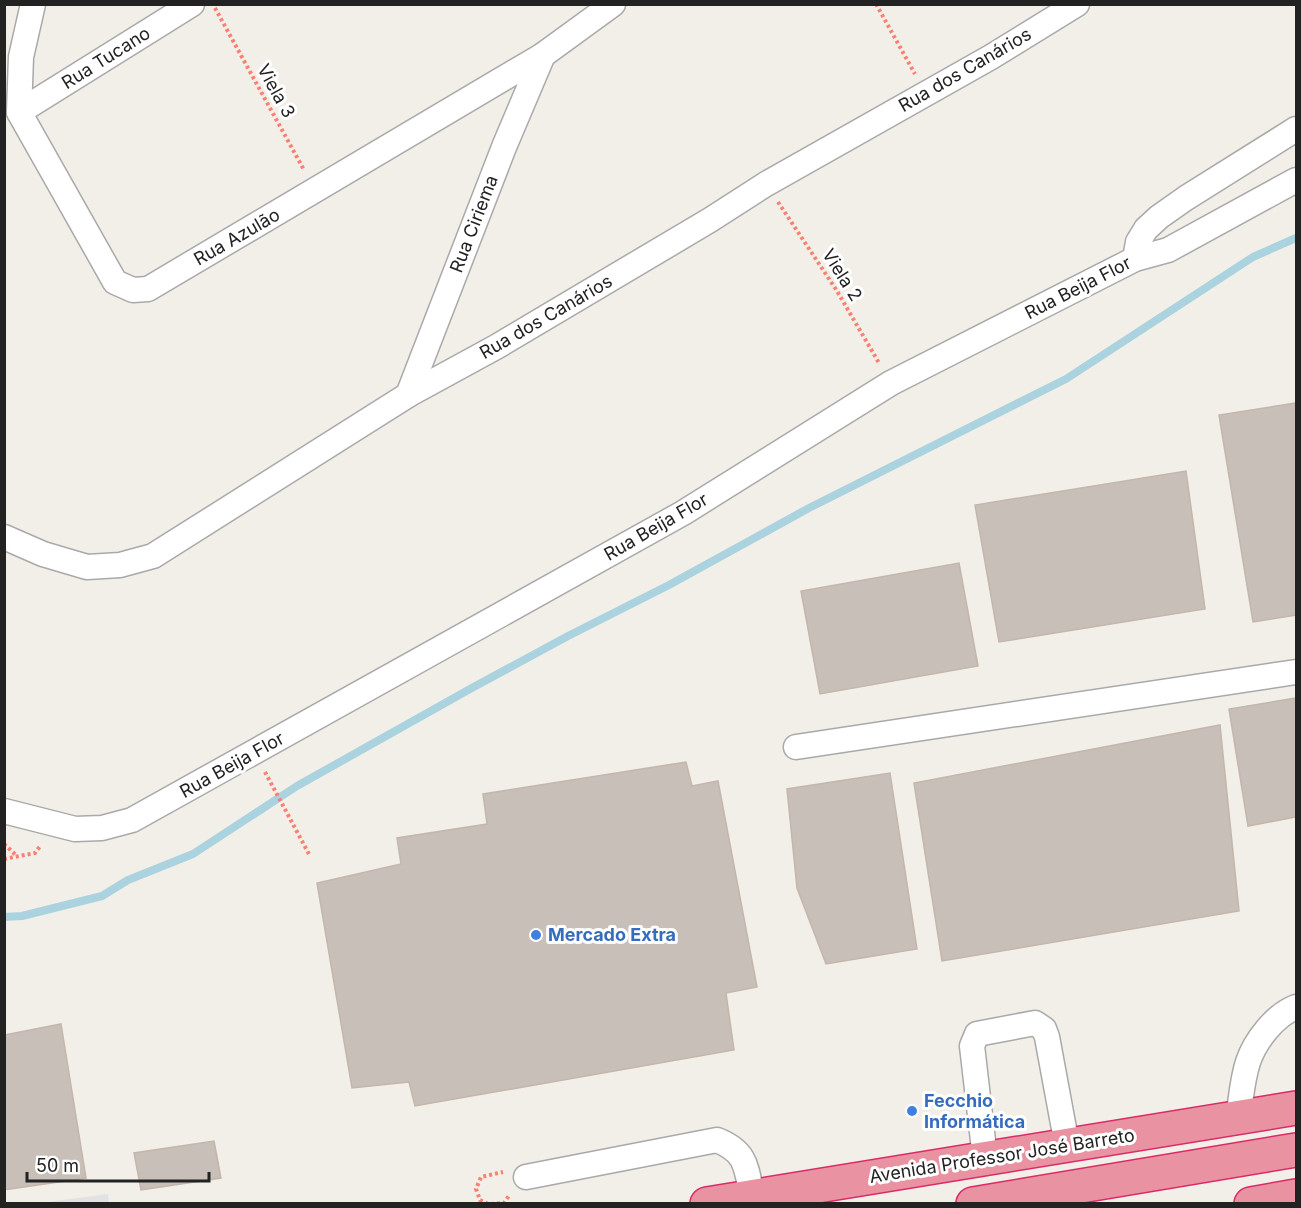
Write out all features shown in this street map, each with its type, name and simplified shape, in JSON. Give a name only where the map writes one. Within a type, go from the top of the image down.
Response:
[{"type":"highway","name":"Avenida Professor José Barreto","points":[[707,1203],[1296,1108]]},
{"type":"highway","points":[[974,1203],[1296,1150]]},
{"type":"highway","points":[[1251,1203],[1296,1196]]},
{"type":"street","points":[[19,112],[21,57],[33,4]]},
{"type":"street","name":"Rua Tucano","points":[[19,112],[192,4]]},
{"type":"street","name":"Rua Azulão","points":[[19,112],[115,282],[133,290],[148,289],[543,55],[613,4]]},
{"type":"street","name":"Rua dos Canários","points":[[4,537],[43,554],[87,567],[120,565],[153,556],[408,395],[496,347],[710,220],[766,184],[991,57],[1077,4]]},
{"type":"street","name":"Rua Ciriema","points":[[408,395],[504,147],[543,55]]},
{"type":"street","points":[[1135,259],[1138,242],[1146,230],[1159,218],[1186,198],[1296,129]]},
{"type":"street","name":"Rua Beija Flor","points":[[4,811],[75,829],[102,828],[132,820],[682,513],[891,383],[1135,259],[1168,250],[1296,180]]},
{"type":"street","points":[[795,747],[1296,672]]},
{"type":"street","points":[[1238,1118],[1248,1062],[1258,1042],[1273,1023],[1296,1007]]},
{"type":"street","points":[[985,1158],[973,1040],[977,1034],[1035,1023],[1044,1029],[1047,1037],[1067,1145]]},
{"type":"street","points":[[516,1187],[717,1140],[731,1146],[744,1158],[752,1196]]},
{"type":"path","name":"Viela 3","points":[[213,4],[316,191]]},
{"type":"path","points":[[876,4],[925,93]]},
{"type":"path","name":"Viela 2","points":[[766,184],[837,291],[891,383]]},
{"type":"path","points":[[264,769],[310,856]]},
{"type":"path","points":[[4,844],[17,856],[4,859]]},
{"type":"path","points":[[506,1172],[516,1187],[504,1203],[489,1203],[480,1200],[476,1189],[481,1177],[506,1172]]},
{"type":"shaded area","points":[[108,1194],[109,1203],[40,1203]]},
{"type":"building","points":[[1296,403],[1296,615],[1253,622],[1219,415]]},
{"type":"building","points":[[1186,471],[1205,609],[999,642],[975,505]]},
{"type":"building","points":[[959,563],[978,666],[820,694],[801,591]]},
{"type":"building","points":[[1296,698],[1296,817],[1248,826],[1229,709]]},
{"type":"building","points":[[1220,725],[1239,911],[942,961],[914,783]]},
{"type":"building","name":"Mercado Extra","points":[[686,762],[692,786],[718,781],[757,987],[726,993],[734,1050],[415,1106],[409,1082],[352,1088],[317,883],[401,864],[397,838],[487,824],[483,794]]},
{"type":"building","points":[[890,773],[917,949],[826,964],[797,888],[787,789]]},
{"type":"building","points":[[61,1024],[86,1178],[4,1190],[4,1035]]},
{"type":"building","points":[[214,1141],[221,1178],[141,1190],[134,1153]]},
{"type":"waterway","points":[[4,917],[22,916],[102,896],[128,880],[193,854],[297,786],[470,689],[669,585],[809,508],[1066,379],[1253,257],[1296,238]]},
{"type":"place","name":"Mercado Extra","points":[[536,935]]},
{"type":"place","name":"Fecchio Informática","points":[[912,1111]]}]
